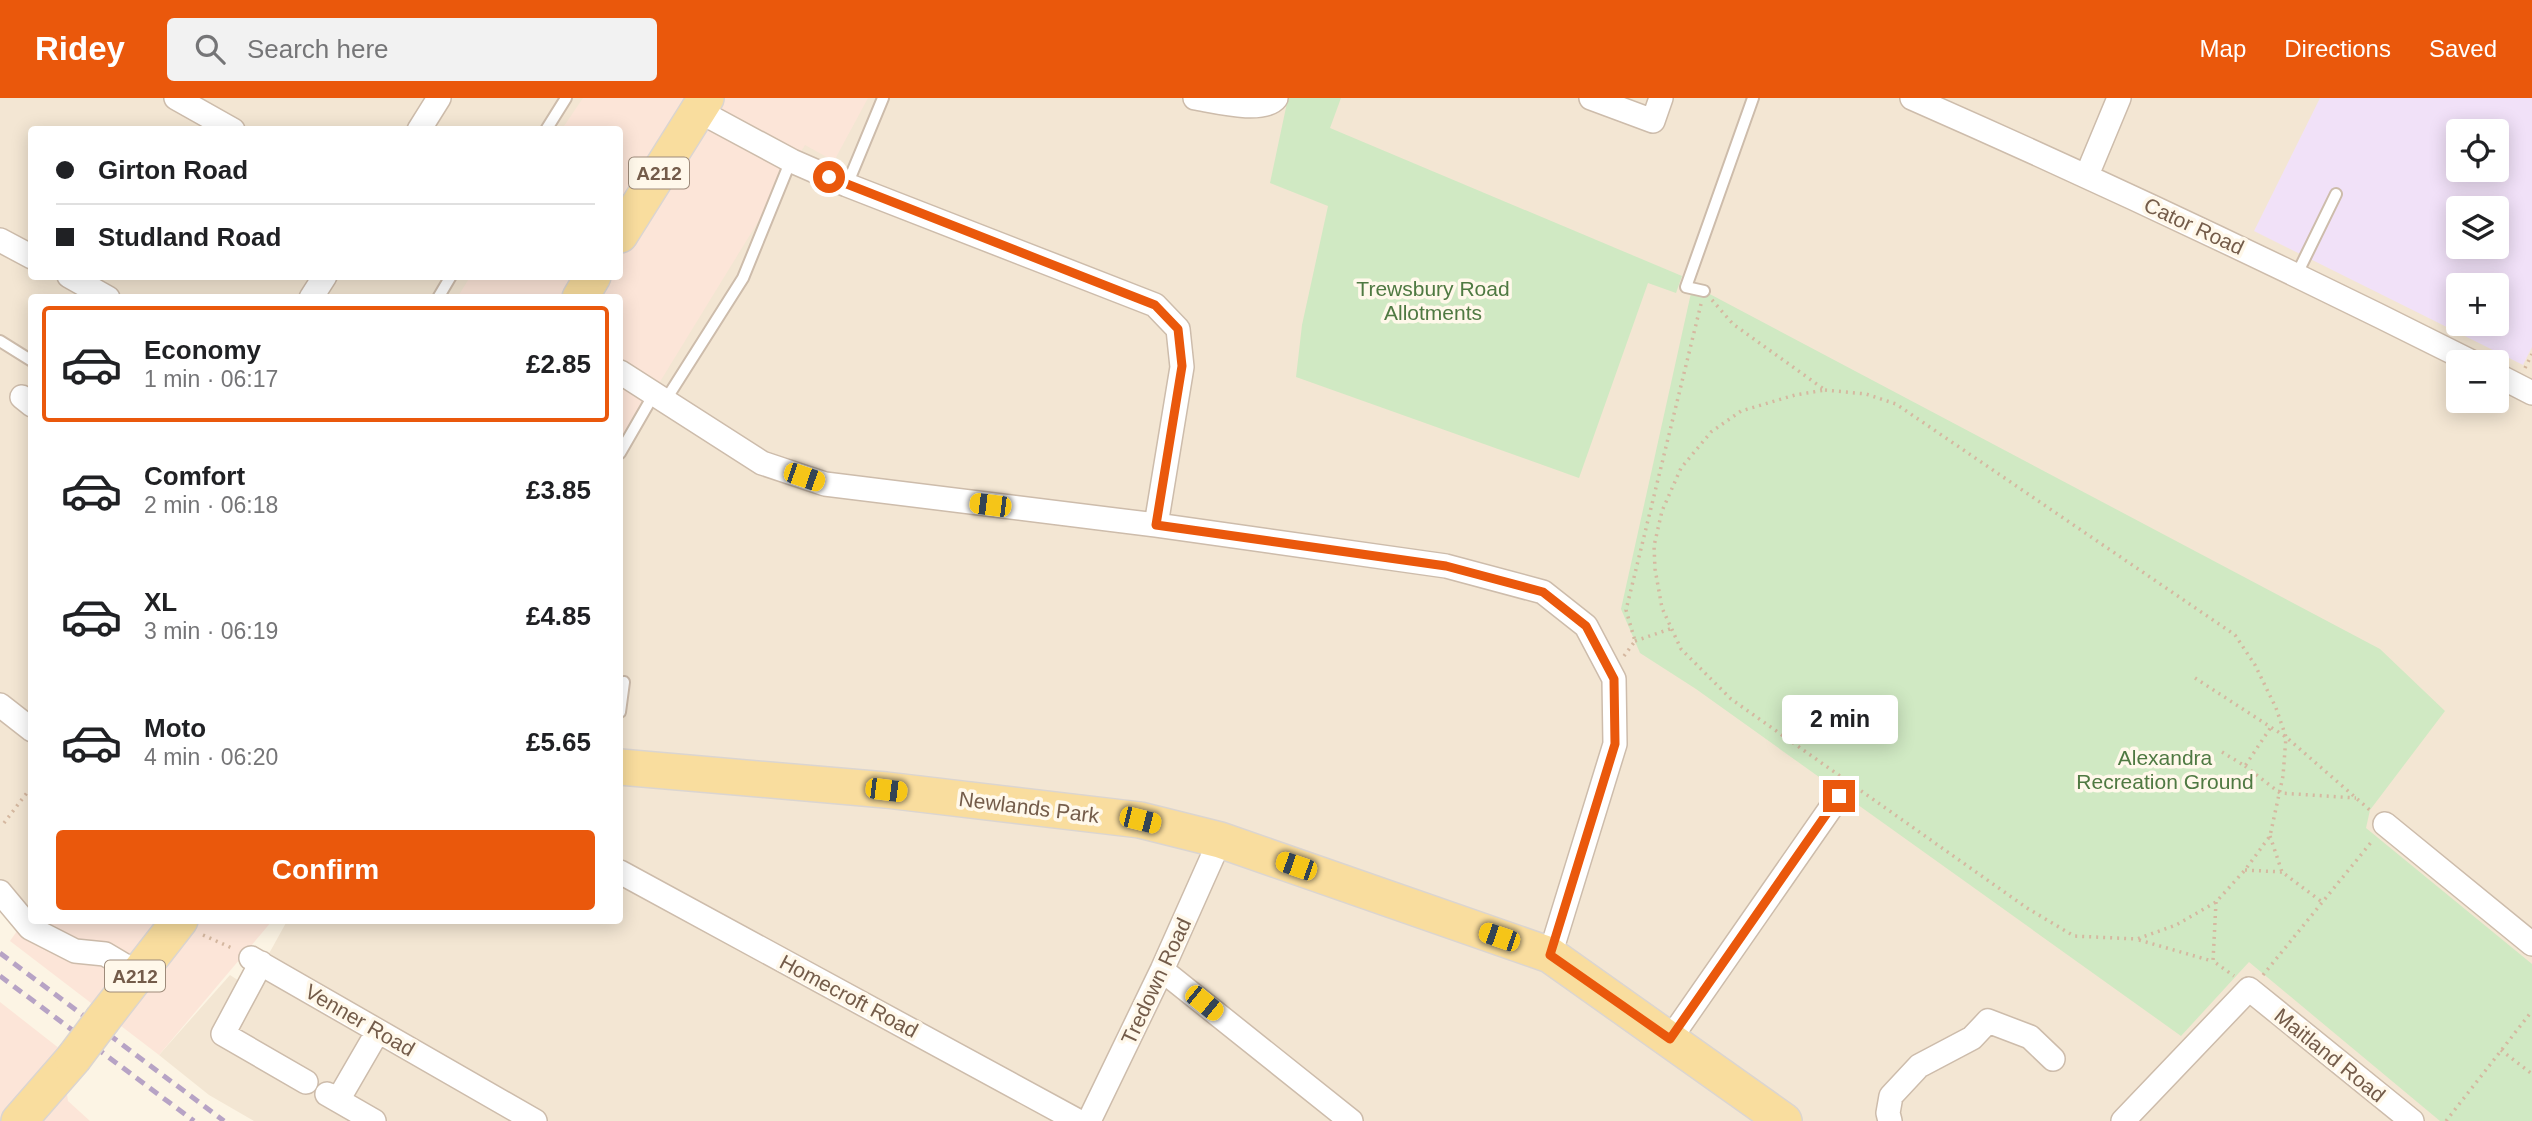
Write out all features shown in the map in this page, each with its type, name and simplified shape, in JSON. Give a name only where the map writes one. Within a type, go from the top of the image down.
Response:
[{"type":"main road","name":"A212","points":[[623,230],[703,104]]},
{"type":"main road","name":"Newlands Park","points":[[623,767],[886,790],[1140,820],[1220,840],[1550,955],[1784,1121]]},
{"type":"main road","name":"A212","points":[[24,1120],[138,973],[186,929]]},
{"type":"street","points":[[176,98],[226,126]]},
{"type":"street","points":[[422,126],[439,98]]},
{"type":"street","points":[[1195,98],[1258,107],[1272,103],[1276,98]]},
{"type":"street","points":[[1591,98],[1653,121],[1661,98]]},
{"type":"street","name":"Cator Road","points":[[1912,98],[2087,175],[2297,274],[2448,350]]},
{"type":"street","points":[[2087,175],[2119,98]]},
{"type":"street","points":[[703,104],[791,160],[847,185],[1155,305],[1178,329],[1182,366],[1156,525]]},
{"type":"street","points":[[1,243],[28,255]]},
{"type":"street","points":[[76,280],[101,294]]},
{"type":"street","points":[[623,374],[762,463],[825,484],[1156,525],[1446,566],[1543,592],[1586,626],[1614,679],[1615,744],[1550,955]]},
{"type":"street","points":[[2509,381],[2532,393]]},
{"type":"street","points":[[0,705],[28,727]]},
{"type":"street","points":[[1670,1039],[1839,796]]},
{"type":"street","points":[[2385,824],[2532,944]]},
{"type":"street","name":"Tredown Road","points":[[1089,1121],[1162,970],[1220,840]]},
{"type":"street","name":"Homecroft Road","points":[[623,874],[1078,1121]]},
{"type":"street","points":[[0,892],[30,928],[75,951],[105,954],[138,973]]},
{"type":"street","points":[[256,960],[223,1034],[306,1082]]},
{"type":"street","name":"Venner Road","points":[[256,960],[378,1031],[506,1114],[536,1121]]},
{"type":"street","points":[[1162,970],[1351,1121]]},
{"type":"street","points":[[2123,1121],[2249,989]]},
{"type":"street","name":"Maitland Road","points":[[2249,989],[2412,1121]]},
{"type":"street","points":[[1890,1121],[1888,1112],[1891,1096],[1919,1066],[1972,1038],[1988,1021],[2030,1037],[2053,1059]]},
{"type":"street","points":[[374,1121],[332,1097],[378,1031]]},
{"type":"lane","points":[[548,126],[566,98]]},
{"type":"lane","points":[[847,185],[883,98]]},
{"type":"lane","points":[[1704,291],[1686,286],[1753,98]]},
{"type":"lane","points":[[623,449],[743,278],[791,160]]},
{"type":"lane","points":[[2297,274],[2336,194]]},
{"type":"lane","points":[[0,341],[28,358]]},
{"type":"lane","points":[[623,690],[624,682]]},
{"type":"path","points":[[1704,291],[1733,324],[1825,390]]},
{"type":"path","points":[[1635,642],[1626,610],[1704,291]]},
{"type":"path","points":[[2524,369],[2532,354]]},
{"type":"path","points":[[2137,939],[2176,925],[2216,902],[2245,870],[2270,836],[2283,776],[2286,737],[2276,708],[2255,665],[2235,635],[1896,404],[1866,394],[1825,390],[1794,395],[1741,411],[1711,432],[1681,468],[1662,511],[1654,546],[1662,608],[1681,649],[1731,699],[2027,908],[2074,936],[2137,939],[2213,961],[2249,989],[2323,903],[2385,824],[2286,737],[2195,678]]},
{"type":"path","points":[[1611,674],[1635,642],[1670,629]]},
{"type":"path","points":[[2245,765],[2271,727]]},
{"type":"path","points":[[2222,752],[2245,765],[2280,793],[2356,798]]},
{"type":"path","points":[[4,823],[28,791]]},
{"type":"path","points":[[2270,836],[2282,872]]},
{"type":"path","points":[[2245,870],[2282,872],[2323,903]]},
{"type":"path","points":[[2213,961],[2216,902]]},
{"type":"path","points":[[186,929],[204,934],[256,960]]},
{"type":"path","points":[[2446,1121],[2532,1011]]},
{"type":"path","points":[[2501,1050],[2532,1074]]},
{"type":"shaded area","points":[[0,98],[680,98],[623,128],[623,126],[28,126],[28,280],[558,280],[549,294],[28,294],[28,908],[0,891]]},
{"type":"shaded area","points":[[583,98],[868,98],[834,161],[805,145],[623,442],[623,294],[459,294],[468,280],[623,280],[623,126],[564,126]]},
{"type":"shaded area","points":[[725,98],[2532,98],[2532,1121],[254,1121],[209,1095],[159,1055],[230,975],[250,988],[285,924],[623,924],[622,294]]},
{"type":"shaded area","points":[[2320,98],[2532,98],[2532,347],[2523,365],[2509,358],[2509,350],[2493,350],[2465,336],[2509,336],[2509,273],[2446,273],[2446,327],[2254,231]]},
{"type":"shaded area","points":[[28,915],[28,924],[269,924],[159,1055],[10,941]]},
{"type":"shaded area","points":[[0,1002],[60,1049],[68,1101],[90,1121],[0,1121]]},
{"type":"green space","name":"Trewsbury Road Allotments","points":[[1288,98],[1341,98],[1330,128],[1682,276],[1676,293],[1648,283],[1579,478],[1296,377],[1302,325],[1328,206],[1270,183]]},
{"type":"green space","name":"Alexandra Recreation Ground","points":[[1704,291],[2380,649],[2445,711],[2370,810],[2366,828],[2532,964],[2532,1121],[2440,1121],[2249,962],[2181,1036],[1696,689],[1640,653],[1621,609],[1691,293]]},
{"type":"railway","points":[[0,953],[224,1121]]},
{"type":"railway","points":[[0,976],[194,1121]]},
{"type":"route","points":[[829,177],[1155,305],[1178,329],[1182,366],[1156,525],[1446,566],[1543,592],[1586,626],[1614,679],[1615,744],[1550,955],[1670,1039],[1839,796]]}]
